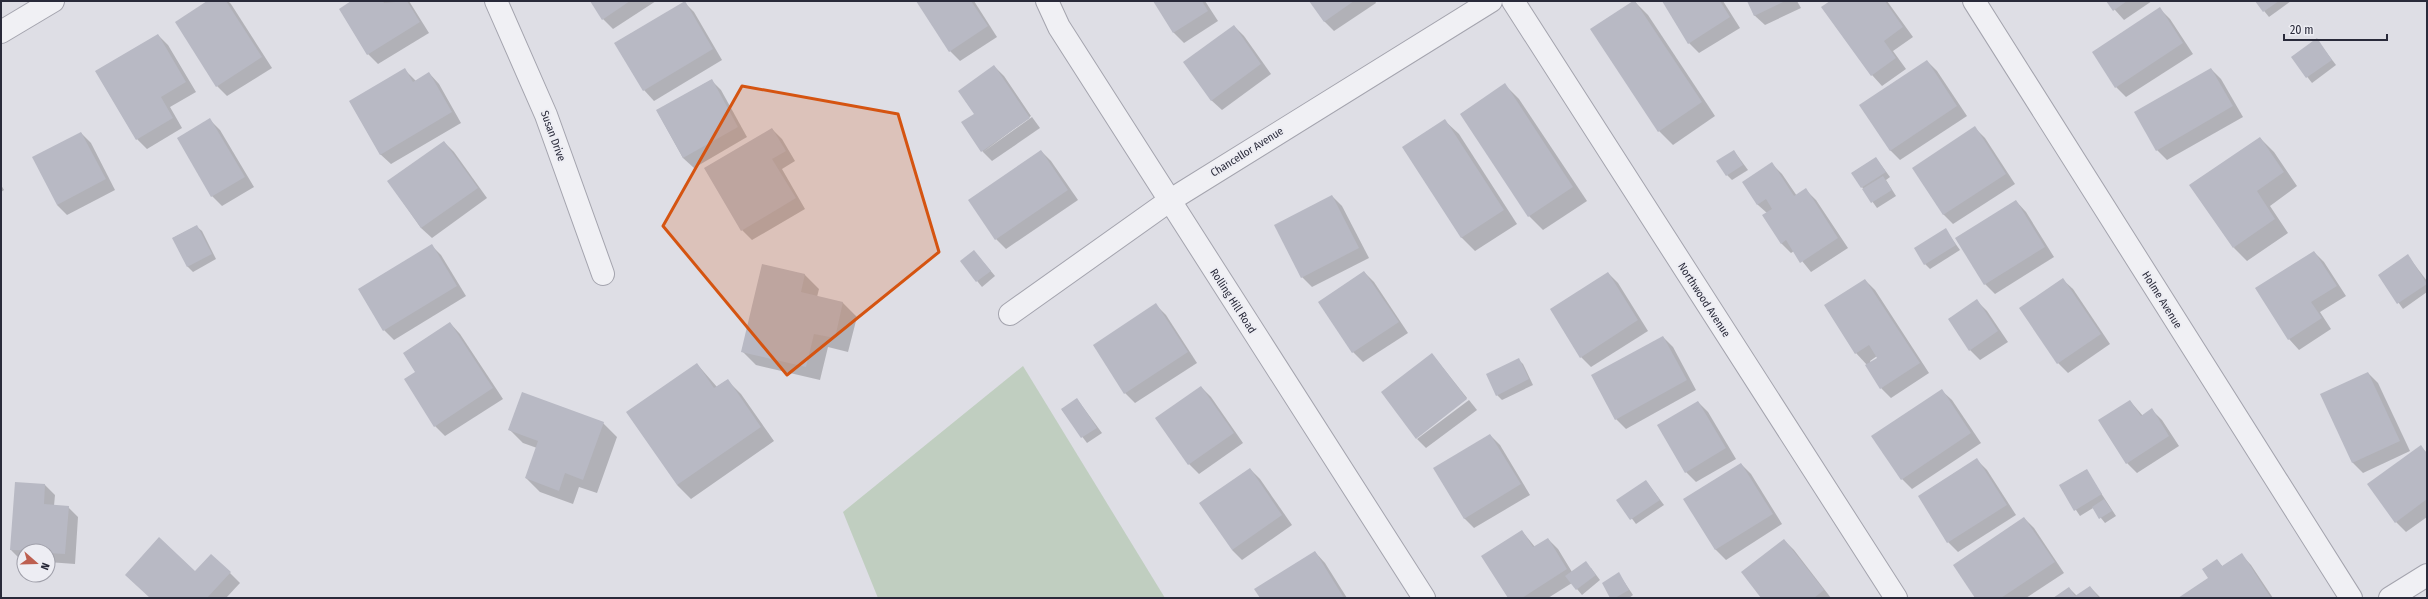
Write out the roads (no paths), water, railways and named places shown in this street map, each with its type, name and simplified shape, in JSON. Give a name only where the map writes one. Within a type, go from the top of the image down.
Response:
[{"type":"street","points":[[1,32],[53,1]]},
{"type":"street","name":"Susan Drive","points":[[496,1],[546,115],[603,274]]},
{"type":"street","name":"Rolling Hill Road","points":[[1047,1],[1059,28],[1424,598]]},
{"type":"street","name":"Chancellor Avenue","points":[[1010,314],[1169,201],[1491,1]]},
{"type":"street","name":"Northwood Avenue","points":[[1513,1],[1896,598]]},
{"type":"street","name":"Holme Avenue","points":[[1974,1],[2350,598]]},
{"type":"street","points":[[2390,598],[2427,575]]}]
